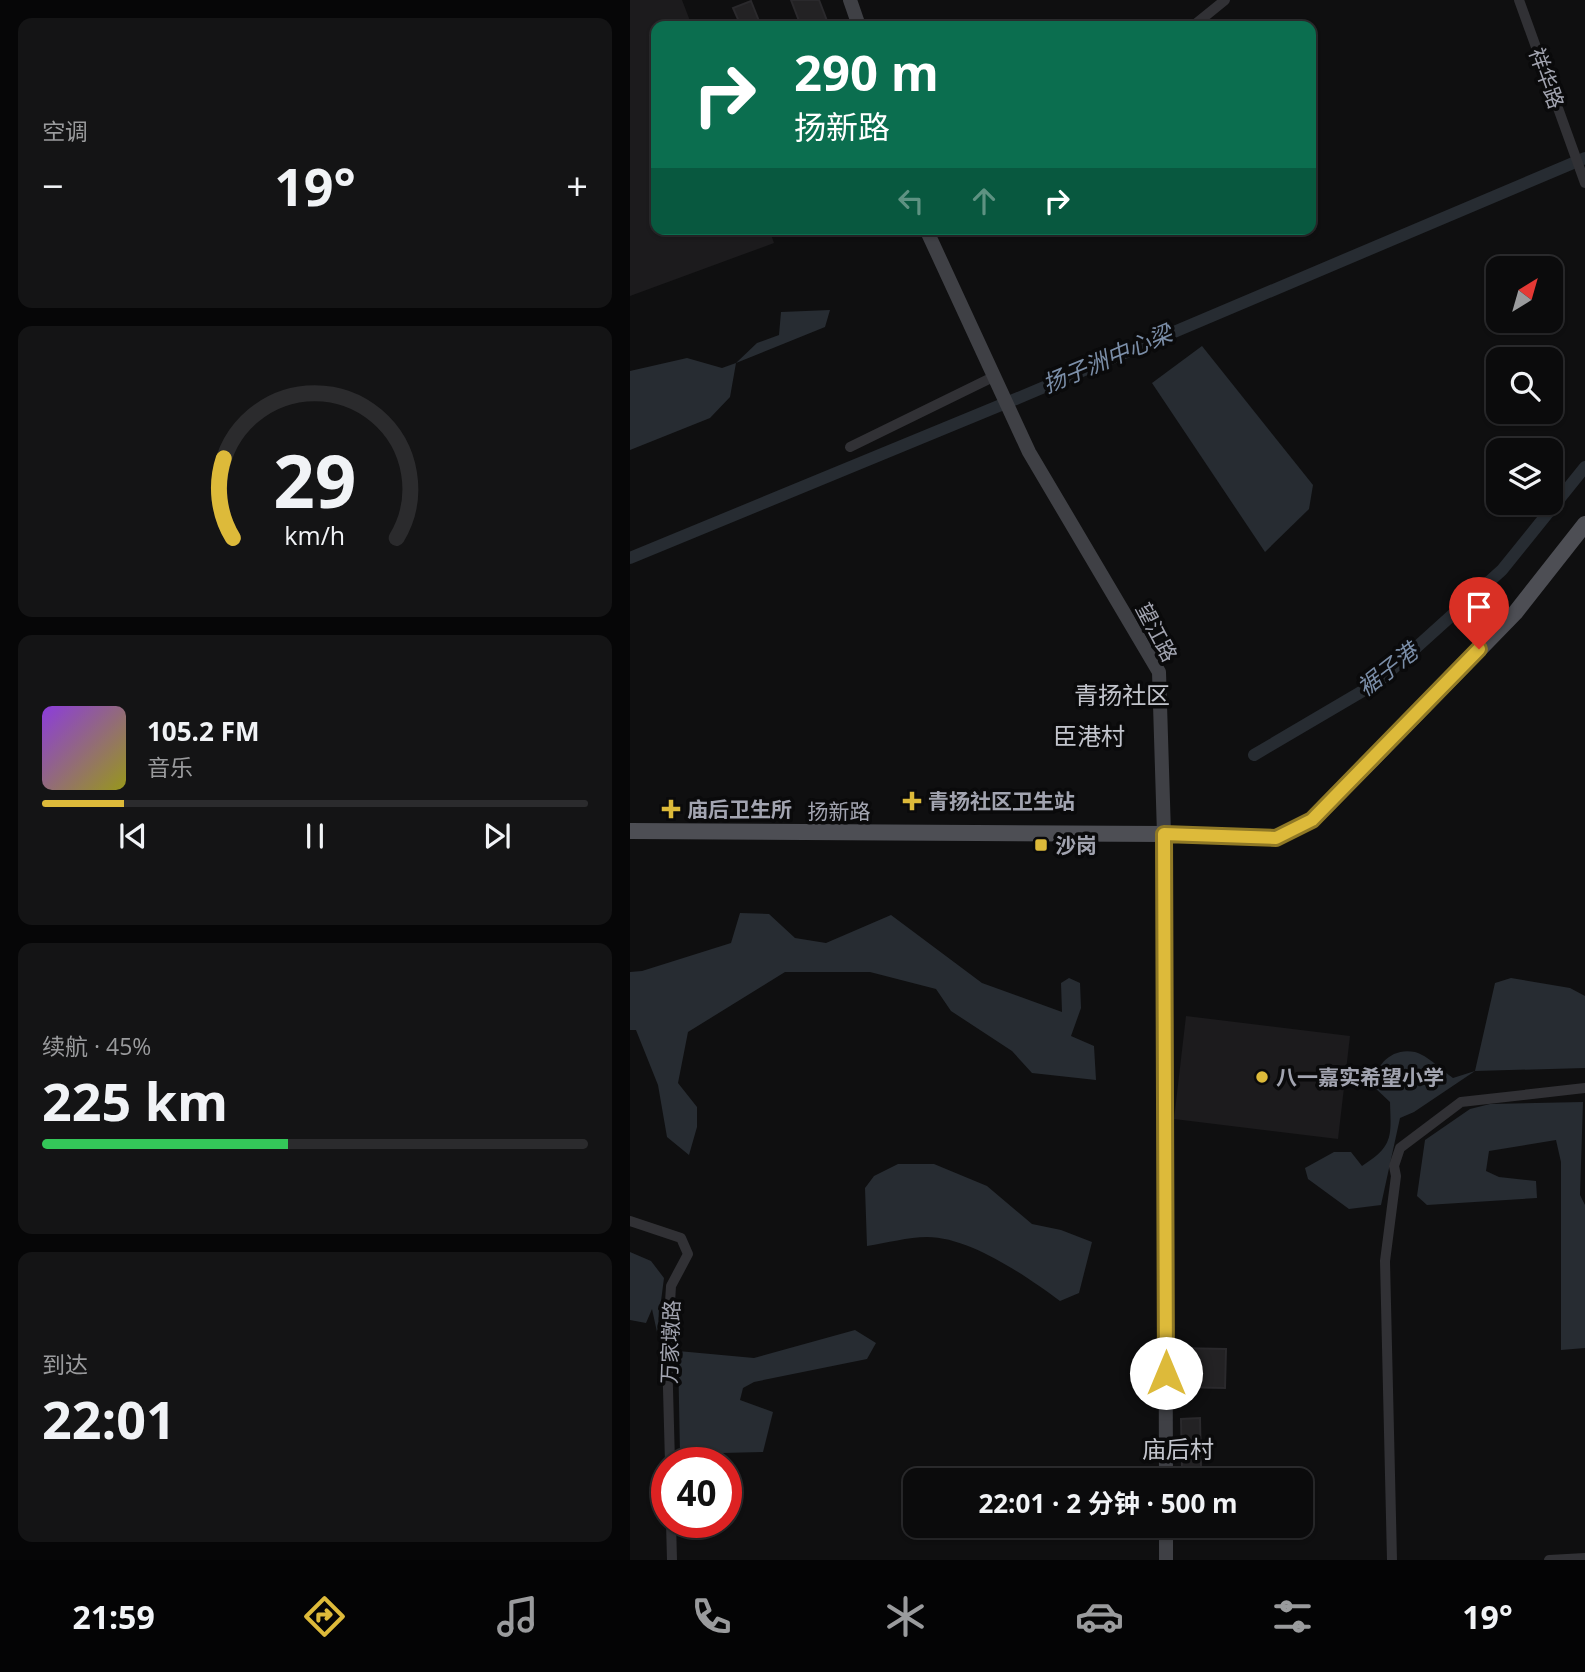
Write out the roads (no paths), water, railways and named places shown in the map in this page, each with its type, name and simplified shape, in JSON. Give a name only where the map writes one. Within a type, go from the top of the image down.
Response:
[{"type":"main road","name":"扬新路","points":[[630,831],[1164,834],[1276,838],[1312,820],[1515,613],[1585,524]]},
{"type":"street","points":[[850,0],[857,21]]},
{"type":"street","points":[[1199,21],[1225,0]]},
{"type":"street","name":"祥华路","points":[[1519,0],[1585,183]]},
{"type":"street","name":"望江路","points":[[928,235],[1011,418],[1158,672],[1164,834],[1166,1468]]},
{"type":"street","points":[[850,447],[995,383]]},
{"type":"street","points":[[1392,1560],[1385,1261],[1396,1176],[1394,1166],[1401,1148],[1461,1102],[1585,1088]]},
{"type":"street","name":"万家墩路","points":[[630,1221],[681,1238],[688,1254],[671,1286],[667,1352],[670,1447]]},
{"type":"street","points":[[671,1538],[672,1560]]},
{"type":"street","points":[[1166,1538],[1166,1560]]},
{"type":"street","points":[[1549,1560],[1585,1558]]},
{"type":"waterway","name":"扬子洲中心梁","points":[[630,558],[1023,396],[1585,158]]},
{"type":"waterway","name":"裾子港","points":[[1254,755],[1378,682],[1502,570],[1585,467]]},
{"type":"place","name":"青扬社区卫生站","points":[[912,801]]},
{"type":"place","name":"庙后卫生所","points":[[671,809]]},
{"type":"place","name":"沙岗","points":[[1041,845]]},
{"type":"place","name":"八一嘉实希望小学","points":[[1262,1077]]},
{"type":"district","name":"青扬社区","points":[[1122,694]]},
{"type":"district","name":"臣港村","points":[[1089,735]]},
{"type":"district","name":"庙后村","points":[[1178,1448]]}]
